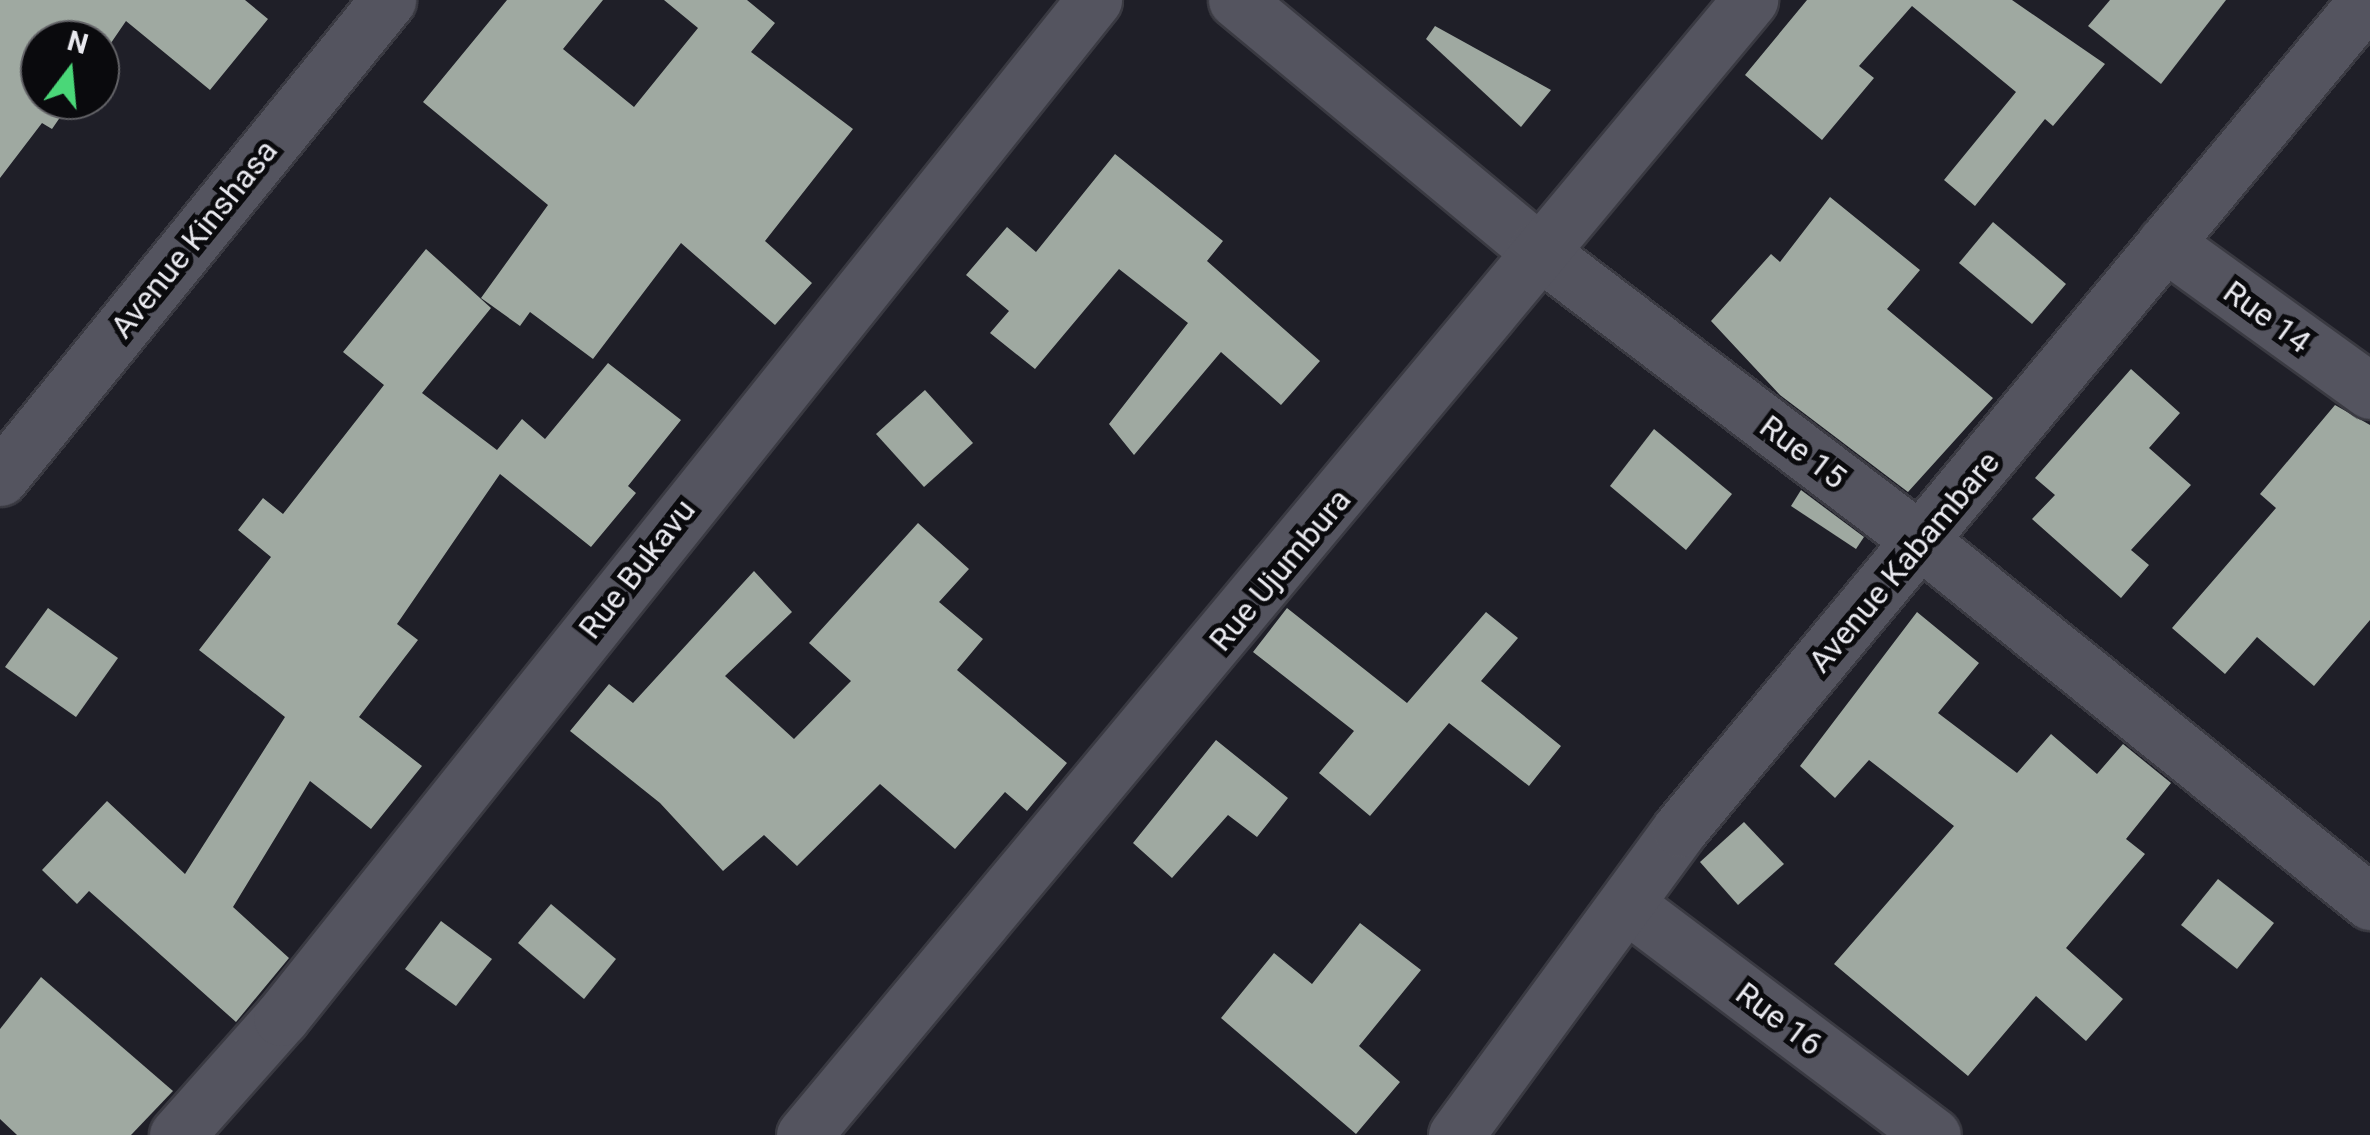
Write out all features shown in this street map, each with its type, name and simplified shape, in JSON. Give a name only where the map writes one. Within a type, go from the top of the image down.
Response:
[{"type":"street","name":"Avenue Kinshasa","points":[[0,478],[388,0]]},
{"type":"street","name":"Rue Bukavu","points":[[177,1135],[282,1018],[1094,0]]},
{"type":"street","name":"Rue 15","points":[[1236,0],[1536,250],[1922,542],[2370,902]]},
{"type":"street","name":"Rue Ujumbura","points":[[804,1135],[1353,483],[1536,250],[1750,0]]},
{"type":"street","name":"Avenue Kabambare","points":[[1456,1135],[1680,829],[1922,542],[2367,0]]},
{"type":"street","name":"Rue 14","points":[[2165,243],[2370,391]]},
{"type":"street","name":"Rue 16","points":[[1626,904],[1933,1135]]},
{"type":"building","points":[[0,0],[245,0],[268,19],[210,90],[126,21],[120,30],[120,20],[20,20],[20,120],[58,120],[52,129],[42,123],[0,178]]},
{"type":"building","points":[[507,0],[603,0],[563,49],[634,107],[698,28],[664,0],[747,0],[775,23],[751,52],[853,129],[765,241],[812,283],[775,325],[681,243],[593,359],[530,312],[520,326],[481,298],[548,205],[423,102]]},
{"type":"building","points":[[1807,0],[2012,0],[2105,64],[2053,126],[2045,119],[1975,206],[1944,180],[2016,92],[1912,6],[1859,66],[1874,78],[1822,140],[1745,75]]},
{"type":"building","points":[[2110,0],[2226,0],[2161,84],[2088,26]]},
{"type":"building","points":[[1435,26],[1551,90],[1521,127],[1426,39]]},
{"type":"building","points":[[1115,154],[1223,241],[1207,261],[1320,361],[1281,405],[1221,352],[1134,455],[1109,424],[1188,323],[1119,269],[1035,369],[990,333],[1009,311],[966,275],[1007,227],[1036,252]]},
{"type":"building","points":[[1830,197],[1920,270],[1887,309],[1993,398],[1908,492],[1780,395],[1711,321],[1771,254],[1780,262]]},
{"type":"building","points":[[1993,222],[2066,284],[2032,324],[1959,263]]},
{"type":"building","points":[[426,249],[491,308],[422,393],[497,450],[522,419],[545,439],[608,363],[681,420],[628,486],[636,493],[591,547],[500,474],[397,624],[418,640],[359,717],[422,766],[371,829],[310,781],[233,907],[289,958],[236,1022],[89,891],[77,904],[42,870],[107,801],[185,874],[285,717],[199,650],[271,557],[238,530],[263,498],[283,514],[384,385],[343,352]]},
{"type":"building","points":[[2131,369],[2180,413],[2149,448],[2191,485],[2131,550],[2149,565],[2121,598],[2032,519],[2055,495],[2035,478]]},
{"type":"building","points":[[925,390],[973,443],[924,487],[876,434]]},
{"type":"building","points":[[2335,405],[2370,425],[2370,620],[2314,686],[2257,637],[2225,674],[2172,628],[2276,508],[2260,494]]},
{"type":"building","points":[[1654,429],[1732,494],[1686,550],[1610,486]]},
{"type":"building","points":[[1801,490],[1864,537],[1856,549],[1791,506]]},
{"type":"building","points":[[918,523],[969,569],[939,602],[983,639],[957,670],[1067,763],[1027,811],[1005,792],[955,849],[880,784],[797,866],[764,835],[723,871],[660,803],[570,731],[609,684],[633,703],[754,571],[792,612],[725,676],[794,739],[851,681],[809,643]]},
{"type":"building","points":[[48,608],[118,658],[76,717],[5,667]]},
{"type":"building","points":[[1287,608],[1407,703],[1486,612],[1518,638],[1481,681],[1561,746],[1529,786],[1449,723],[1370,816],[1319,773],[1354,731],[1253,652]]},
{"type":"building","points":[[1917,612],[1979,663],[1938,713],[2017,773],[2051,734],[2097,774],[2123,744],[2171,783],[2126,839],[2145,854],[2066,948],[2123,999],[2086,1041],[2036,996],[1968,1076],[1834,964],[1954,826],[1869,760],[1835,798],[1800,766]]},
{"type":"building","points":[[1216,740],[1288,798],[1257,837],[1228,815],[1172,878],[1133,843]]},
{"type":"building","points":[[1744,822],[1784,864],[1738,905],[1700,862]]},
{"type":"building","points":[[2218,879],[2274,923],[2237,969],[2181,925]]},
{"type":"building","points":[[551,904],[616,959],[584,999],[518,943]]},
{"type":"building","points":[[441,921],[492,959],[456,1006],[405,969]]},
{"type":"building","points":[[1360,923],[1421,970],[1359,1046],[1400,1082],[1356,1134],[1221,1018],[1274,953],[1312,984]]},
{"type":"building","points":[[41,977],[173,1091],[131,1135],[17,1135],[0,1119],[0,1029]]}]
